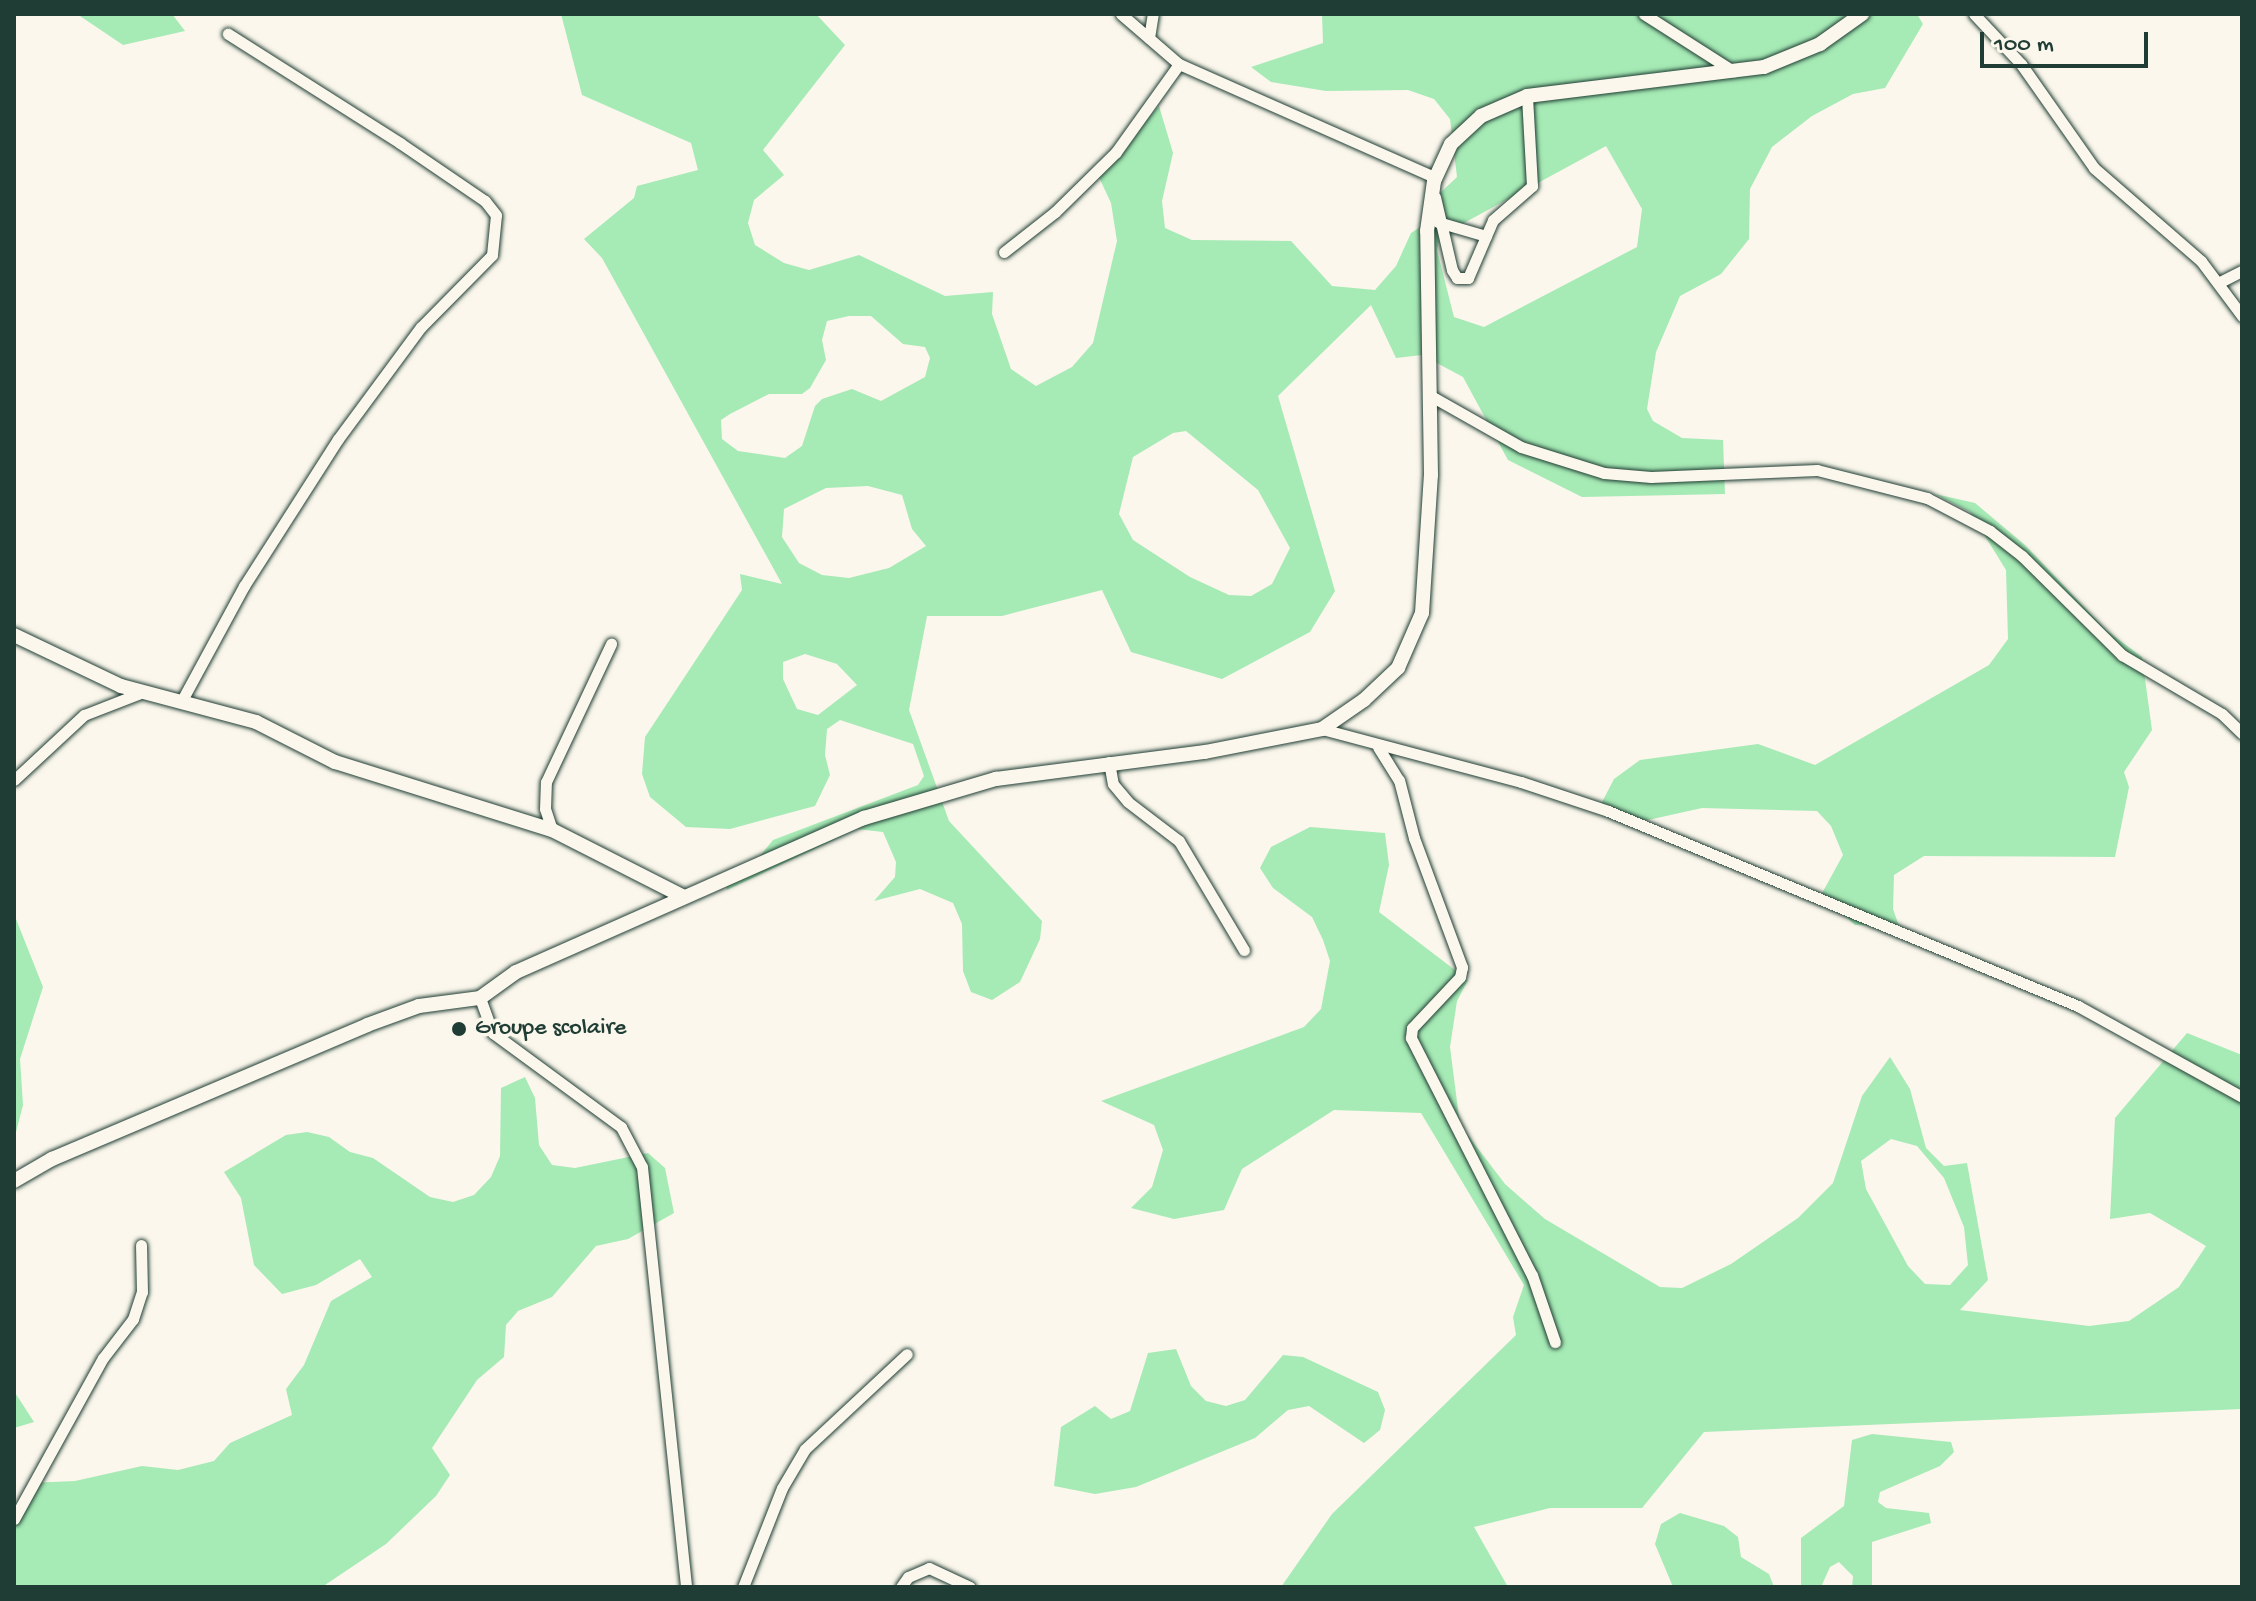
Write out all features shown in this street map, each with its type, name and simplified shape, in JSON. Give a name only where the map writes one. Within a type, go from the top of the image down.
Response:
[{"type":"main road","points":[[14,1181],[52,1159],[367,1025],[419,1006],[480,998],[516,972],[573,951],[682,896],[821,835],[956,787],[1109,762],[1205,752],[1322,729],[1381,686],[1414,641],[1422,613],[1431,396],[1427,231],[1435,180],[1451,144],[1465,129],[1501,105],[1527,96],[1733,71],[1791,59],[1862,14]]},
{"type":"main road","points":[[14,635],[121,686],[256,722],[335,762],[406,788],[552,830],[682,896]]},
{"type":"street","points":[[1121,14],[1132,19],[1179,64],[1435,180],[1438,222],[1452,270],[1462,280],[1474,274],[1486,236],[1504,208],[1532,186],[1527,96]]},
{"type":"street","points":[[1149,38],[1153,14]]},
{"type":"street","points":[[1644,14],[1733,71]]},
{"type":"street","points":[[1974,14],[2021,64],[2094,168],[2220,282],[2242,316]]},
{"type":"street","points":[[181,702],[244,586],[338,439],[412,338],[492,255],[496,215],[485,201],[400,143],[228,34]]},
{"type":"street","points":[[1004,252],[1055,212],[1116,152],[1179,64]]},
{"type":"street","points":[[1438,222],[1486,236]]},
{"type":"street","points":[[2220,282],[2242,271]]},
{"type":"street","points":[[1431,396],[1521,447],[1604,473],[1651,477],[1817,470],[1927,498],[1990,531],[2022,556],[2122,655],[2222,714],[2242,733]]},
{"type":"street","points":[[552,830],[545,809],[546,782],[611,644]]},
{"type":"street","points":[[14,780],[84,715],[146,691]]},
{"type":"street","points":[[1322,729],[1378,747],[1562,794],[1946,947],[2078,1006],[2242,1097]]},
{"type":"street","points":[[1378,747],[1399,780],[1414,838],[1462,967],[1460,977],[1412,1028],[1411,1038],[1532,1275],[1555,1342]]},
{"type":"street","points":[[1109,762],[1113,784],[1128,802],[1179,841],[1244,950]]},
{"type":"street","points":[[480,998],[493,1033],[621,1127],[642,1167],[686,1587]]},
{"type":"street","points":[[14,1519],[103,1358],[133,1319],[142,1292],[141,1245]]},
{"type":"street","points":[[743,1587],[782,1488],[805,1449],[907,1354]]},
{"type":"street","points":[[901,1587],[908,1577],[929,1568],[970,1587]]},
{"type":"green space","points":[[77,14],[172,14],[185,31],[123,45]]},
{"type":"green space","points":[[561,14],[816,14],[845,45],[763,150],[784,175],[754,200],[748,223],[755,245],[784,263],[809,270],[859,255],[945,296],[993,292],[992,314],[1011,369],[1036,386],[1072,367],[1093,343],[1117,241],[1111,203],[1097,173],[1159,106],[1173,153],[1162,201],[1165,228],[1192,240],[1291,241],[1332,286],[1375,290],[1396,266],[1411,233],[1431,220],[1439,194],[1457,177],[1450,119],[1434,99],[1408,90],[1326,91],[1271,82],[1251,67],[1323,43],[1322,14],[1917,14],[1923,24],[1885,88],[1853,94],[1812,116],[1772,147],[1750,189],[1749,239],[1721,274],[1680,296],[1656,352],[1647,409],[1653,421],[1682,438],[1723,440],[1725,494],[1582,497],[1508,460],[1463,377],[1422,355],[1396,358],[1371,305],[1278,396],[1335,591],[1310,632],[1222,679],[1131,652],[1102,590],[1002,616],[927,616],[909,710],[949,821],[1042,921],[1040,939],[1020,982],[992,1000],[971,992],[963,971],[962,924],[953,903],[920,889],[874,901],[895,877],[896,862],[883,832],[857,829],[727,890],[726,882],[752,866],[773,840],[918,785],[924,776],[913,744],[840,720],[827,729],[825,755],[830,775],[815,806],[730,829],[686,827],[650,797],[642,774],[645,737],[742,590],[740,574],[782,584],[602,258],[584,239],[634,198],[637,186],[698,170],[691,143],[582,95]],"holes":[[[1606,146],[1642,209],[1637,247],[1484,327],[1454,317],[1437,250],[1440,236]],[[849,316],[871,316],[903,344],[925,347],[930,358],[925,377],[881,401],[852,389],[822,399],[815,406],[802,446],[785,458],[738,451],[722,439],[721,420],[730,414],[769,394],[802,394],[810,388],[826,360],[822,340],[827,321]],[[1186,431],[1258,490],[1290,548],[1272,584],[1251,596],[1229,595],[1190,577],[1133,540],[1119,514],[1133,457],[1173,433]],[[868,486],[902,495],[912,529],[926,546],[889,568],[849,578],[822,575],[799,563],[782,537],[784,509],[826,488]],[[805,654],[837,664],[857,685],[818,715],[797,709],[783,679],[783,662]]]},
{"type":"green space","points":[[1935,494],[1975,503],[2025,545],[2106,630],[2142,657],[2152,730],[2124,772],[2129,787],[2115,857],[1924,856],[1894,875],[1893,909],[1899,926],[1855,925],[1821,895],[1843,855],[1831,826],[1817,811],[1702,808],[1630,824],[1599,808],[1614,779],[1640,760],[1758,744],[1815,765],[1989,665],[2008,639],[2006,570],[1970,512]]},
{"type":"green space","points":[[1310,827],[1385,833],[1389,865],[1379,912],[1468,980],[1457,1001],[1450,1047],[1460,1125],[1505,1184],[1545,1219],[1660,1287],[1682,1288],[1731,1264],[1798,1218],[1833,1183],[1862,1096],[1890,1057],[1910,1089],[1926,1148],[1944,1166],[1967,1163],[1988,1280],[1960,1310],[2089,1326],[2129,1321],[2179,1287],[2206,1246],[2150,1213],[2110,1219],[2115,1118],[2187,1033],[2242,1055],[2242,1409],[1704,1432],[1642,1508],[1550,1508],[1474,1527],[1508,1587],[1281,1587],[1332,1514],[1516,1335],[1513,1317],[1524,1285],[1421,1113],[1334,1110],[1242,1169],[1224,1210],[1174,1219],[1131,1208],[1152,1187],[1163,1150],[1154,1125],[1101,1101],[1304,1027],[1321,1009],[1330,961],[1312,917],[1273,888],[1260,868],[1271,847]],"holes":[[[1891,1139],[1917,1146],[1944,1178],[1964,1227],[1968,1265],[1950,1285],[1925,1284],[1908,1266],[1866,1189],[1861,1161]]]},
{"type":"green space","points":[[14,914],[43,987],[20,1059],[23,1105],[14,1140]]},
{"type":"green space","points":[[525,1077],[535,1098],[539,1145],[552,1165],[575,1168],[648,1153],[665,1168],[674,1213],[628,1239],[596,1246],[552,1297],[518,1311],[506,1325],[504,1357],[477,1380],[432,1448],[450,1475],[436,1496],[386,1544],[322,1587],[14,1587],[14,1514],[28,1483],[75,1481],[142,1466],[178,1470],[214,1461],[230,1443],[292,1415],[286,1389],[304,1365],[331,1301],[372,1277],[360,1259],[316,1285],[282,1294],[254,1265],[241,1198],[224,1172],[286,1135],[307,1132],[329,1137],[350,1152],[373,1158],[430,1197],[453,1202],[474,1195],[491,1177],[500,1156],[501,1088]]},
{"type":"green space","points":[[1176,1349],[1191,1386],[1206,1401],[1226,1406],[1245,1400],[1283,1355],[1303,1357],[1378,1392],[1385,1410],[1380,1430],[1364,1443],[1309,1406],[1288,1410],[1255,1438],[1136,1487],[1095,1494],[1054,1486],[1061,1427],[1095,1406],[1111,1419],[1130,1411],[1148,1353]]},
{"type":"green space","points":[[14,1391],[34,1422],[14,1428]]},
{"type":"green space","points":[[1872,1434],[1951,1442],[1954,1452],[1940,1466],[1880,1492],[1878,1502],[1886,1508],[1929,1513],[1931,1523],[1872,1542],[1872,1587],[1852,1587],[1853,1576],[1839,1562],[1830,1567],[1821,1587],[1801,1587],[1801,1538],[1844,1506],[1852,1440]]},
{"type":"green space","points":[[1680,1513],[1724,1526],[1738,1537],[1741,1557],[1769,1574],[1774,1587],[1673,1587],[1655,1544],[1661,1524]]},
{"type":"place","name":"Groupe scolaire","points":[[459,1029]]}]
